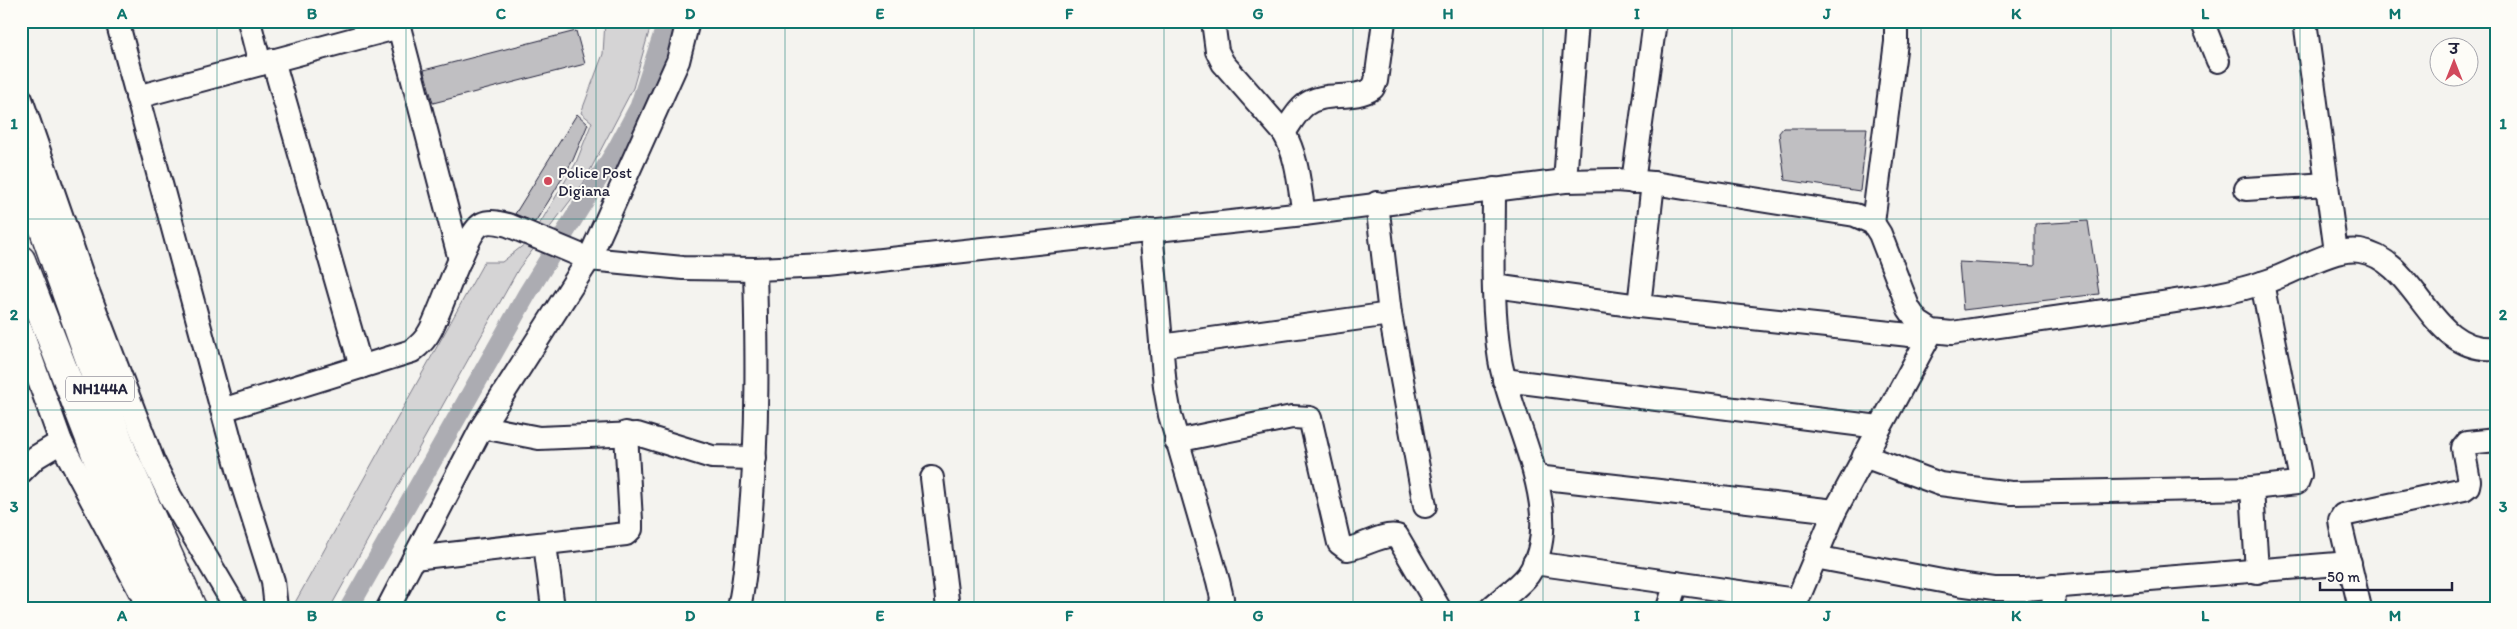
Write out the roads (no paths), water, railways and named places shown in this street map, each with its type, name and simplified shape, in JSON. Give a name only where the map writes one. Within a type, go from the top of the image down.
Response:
[{"type":"highway","name":"NH144A","points":[[21,165],[125,459],[192,608]]},
{"type":"highway","name":"NH144A","points":[[21,260],[112,494],[131,538],[171,608]]},
{"type":"street","points":[[117,21],[241,480],[273,581],[276,608]]},
{"type":"street","points":[[249,21],[266,62],[361,367]]},
{"type":"street","points":[[388,608],[482,427],[589,259],[678,62],[688,21]]},
{"type":"street","points":[[1214,21],[1217,51],[1223,63],[1284,133],[1295,159],[1304,214]]},
{"type":"street","points":[[1284,133],[1300,110],[1314,100],[1358,95],[1373,88],[1376,81],[1384,21]]},
{"type":"street","points":[[1565,181],[1577,21]]},
{"type":"street","points":[[1639,306],[1643,182],[1655,21]]},
{"type":"street","points":[[1896,21],[1896,42],[1873,223],[1887,248],[1909,309],[1930,334]]},
{"type":"street","points":[[2202,21],[2218,61]]},
{"type":"street","points":[[2305,21],[2336,252]]},
{"type":"street","points":[[137,97],[398,24],[460,260]]},
{"type":"street","points":[[21,99],[85,284],[153,461],[170,496],[236,608]]},
{"type":"street","points":[[222,410],[412,351],[422,343],[431,330],[460,260],[477,227],[483,223],[496,222],[508,225],[589,259],[683,268],[756,269],[826,266],[1304,214],[1377,203],[1565,181],[1643,182],[1855,215],[1873,223]]},
{"type":"street","points":[[2246,189],[2327,184]]},
{"type":"street","points":[[1491,608],[1527,576],[1534,563],[1539,546],[1541,526],[1536,477],[1504,380],[1498,348],[1494,286],[1494,190]]},
{"type":"street","points":[[1377,203],[1390,314],[1425,506]]},
{"type":"street","points":[[1151,230],[1165,387],[1176,441],[1218,581],[1222,598],[1220,608]]},
{"type":"street","points":[[1494,286],[1639,306],[1930,334],[1952,333],[2204,297],[2290,274],[2336,252],[2360,251],[2378,257],[2393,267],[2445,330],[2468,344],[2496,348]]},
{"type":"street","points":[[739,608],[747,558],[755,458],[758,389],[756,269]]},
{"type":"street","points":[[1864,456],[1940,484],[1986,491],[2021,493],[2252,488],[2297,483],[2300,479],[2262,283]]},
{"type":"street","points":[[1161,346],[1390,314]]},
{"type":"street","points":[[21,330],[61,442],[149,608]]},
{"type":"street","points":[[1534,563],[1676,583],[1795,604],[1835,511],[1930,334]]},
{"type":"street","points":[[1504,380],[1879,427]]},
{"type":"street","points":[[1176,441],[1292,417],[1310,418],[1339,543],[1347,549],[1357,548],[1387,536],[1397,536],[1439,608]]},
{"type":"street","points":[[482,427],[540,438],[626,433],[651,437],[712,457],[755,458]]},
{"type":"street","points":[[414,558],[626,534],[631,529],[626,433]]},
{"type":"street","points":[[2360,608],[2341,527],[2340,520],[2343,515],[2464,489],[2468,486],[2469,481],[2463,448],[2467,443],[2496,440]]},
{"type":"street","points":[[21,472],[36,457],[61,442]]},
{"type":"street","points":[[1536,477],[1835,511]]},
{"type":"street","points":[[932,478],[948,608]]},
{"type":"street","points":[[2252,488],[2257,572]]},
{"type":"street","points":[[545,544],[553,608]]},
{"type":"street","points":[[1815,557],[1994,589],[2054,597],[2257,572],[2350,564]]},
{"type":"street","points":[[1668,608],[1676,583]]},
{"type":"waterway","points":[[349,608],[527,294],[616,150],[639,107],[667,21]]},
{"type":"place","name":"Police Post Digiana","points":[[548,181]]}]
